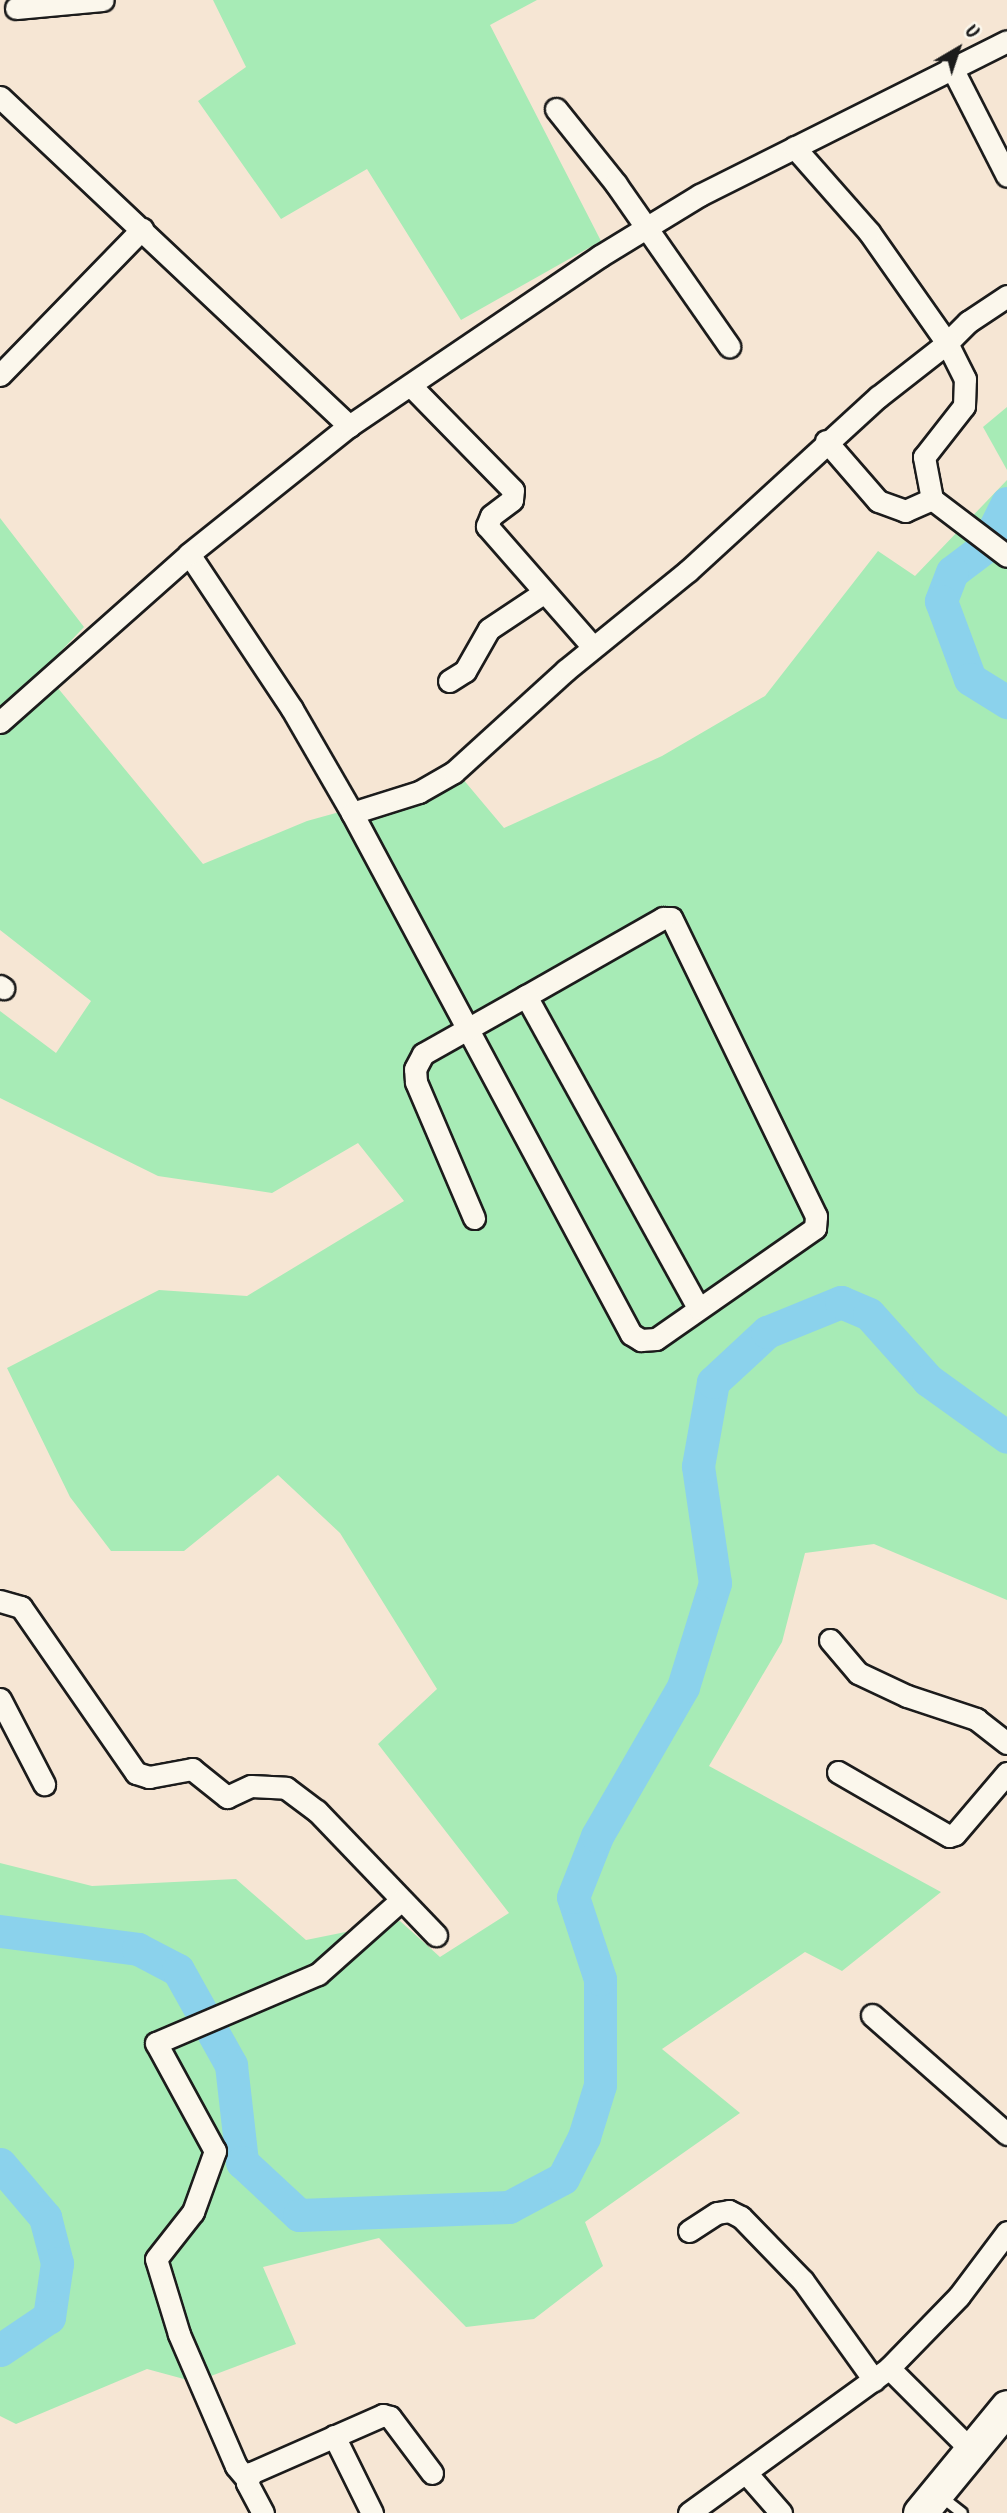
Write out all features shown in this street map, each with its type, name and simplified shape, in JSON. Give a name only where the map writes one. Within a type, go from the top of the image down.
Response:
[{"type":"main road","points":[[940,2506],[971,2450],[1007,2407]]},
{"type":"street","points":[[10,6],[103,0]]},
{"type":"street","points":[[0,722],[189,554],[349,426],[412,387],[600,256],[700,195],[951,66],[1007,41]]},
{"type":"street","points":[[951,66],[1007,176]]},
{"type":"street","points":[[0,97],[349,426]]},
{"type":"street","points":[[556,109],[647,229],[729,346]]},
{"type":"street","points":[[794,147],[869,232],[947,343],[965,379],[964,406],[924,457],[937,503],[1007,556]]},
{"type":"street","points":[[0,375],[142,229]]},
{"type":"street","points":[[352,813],[419,792],[454,772],[593,647],[688,571],[827,441],[947,343],[968,322],[1007,296]]},
{"type":"street","points":[[412,387],[513,490],[512,500],[491,516],[487,526],[593,647]]},
{"type":"street","points":[[827,441],[878,501],[905,511],[937,503]]},
{"type":"street","points":[[189,554],[292,709],[352,813],[467,1028],[631,1334],[641,1340],[656,1339],[805,1238],[815,1228],[816,1216],[677,924],[663,918],[467,1028],[423,1054],[415,1069],[416,1082],[474,1219]]},
{"type":"street","points":[[450,681],[465,671],[489,629],[543,593]]},
{"type":"street","points":[[526,996],[698,1308]]},
{"type":"street","points":[[0,1601],[21,1608],[136,1773],[149,1777],[192,1769],[227,1797],[251,1786],[286,1788],[317,1811],[400,1901],[436,1935]]},
{"type":"street","points":[[830,1640],[858,1673],[920,1702],[976,1719],[1007,1744]]},
{"type":"street","points":[[0,1699],[44,1784]]},
{"type":"street","points":[[838,1772],[948,1836],[955,1834],[1007,1773]]},
{"type":"street","points":[[263,2513],[246,2478],[236,2466],[178,2334],[156,2259],[194,2212],[215,2151],[156,2045],[162,2039],[256,1997],[318,1974],[400,1901]]},
{"type":"street","points":[[873,2015],[1007,2134]]},
{"type":"street","points":[[689,2231],[717,2213],[729,2211],[741,2217],[803,2281],[881,2374],[971,2450]]},
{"type":"street","points":[[689,2513],[747,2474],[881,2374],[959,2296],[1007,2232]]},
{"type":"street","points":[[246,2478],[383,2415],[390,2417],[432,2473]]},
{"type":"street","points":[[334,2436],[372,2513]]},
{"type":"street","points":[[747,2474],[781,2513]]},
{"type":"green space","points":[[213,0],[537,0],[490,25],[601,241],[461,320],[367,169],[281,219],[198,101],[246,67]]},
{"type":"green space","points":[[1007,407],[1007,470],[983,427]]},
{"type":"green space","points":[[1007,480],[1007,1600],[874,1544],[805,1553],[782,1642],[709,1766],[941,1892],[842,1971],[805,1952],[662,2049],[740,2113],[585,2222],[603,2266],[534,2319],[466,2327],[379,2238],[263,2267],[296,2344],[195,2382],[147,2369],[16,2424],[0,2416],[0,1863],[92,1886],[236,1879],[306,1940],[400,1921],[440,1957],[509,1913],[378,1744],[437,1689],[340,1533],[278,1475],[184,1551],[111,1551],[70,1497],[7,1368],[159,1290],[247,1296],[404,1201],[358,1143],[272,1193],[158,1176],[0,1098],[0,1011],[56,1053],[91,1001],[0,930],[0,518],[84,627],[43,670],[203,864],[307,821],[462,778],[504,828],[662,756],[765,696],[878,551],[915,576]]},
{"type":"waterway","points":[[1007,503],[985,547],[952,572],[941,601],[970,679],[1007,702]]},
{"type":"waterway","points":[[0,1931],[138,1949],[178,1970],[231,2065],[242,2162],[299,2215],[509,2207],[563,2178],[584,2137],[600,2085],[600,1979],[573,1897],[597,1836],[683,1687],[715,1583],[698,1466],[713,1382],[767,1332],[841,1302],[869,1314],[928,1380],[1007,1437]]},
{"type":"waterway","points":[[0,2164],[45,2217],[57,2263],[49,2317],[0,2350]]}]
